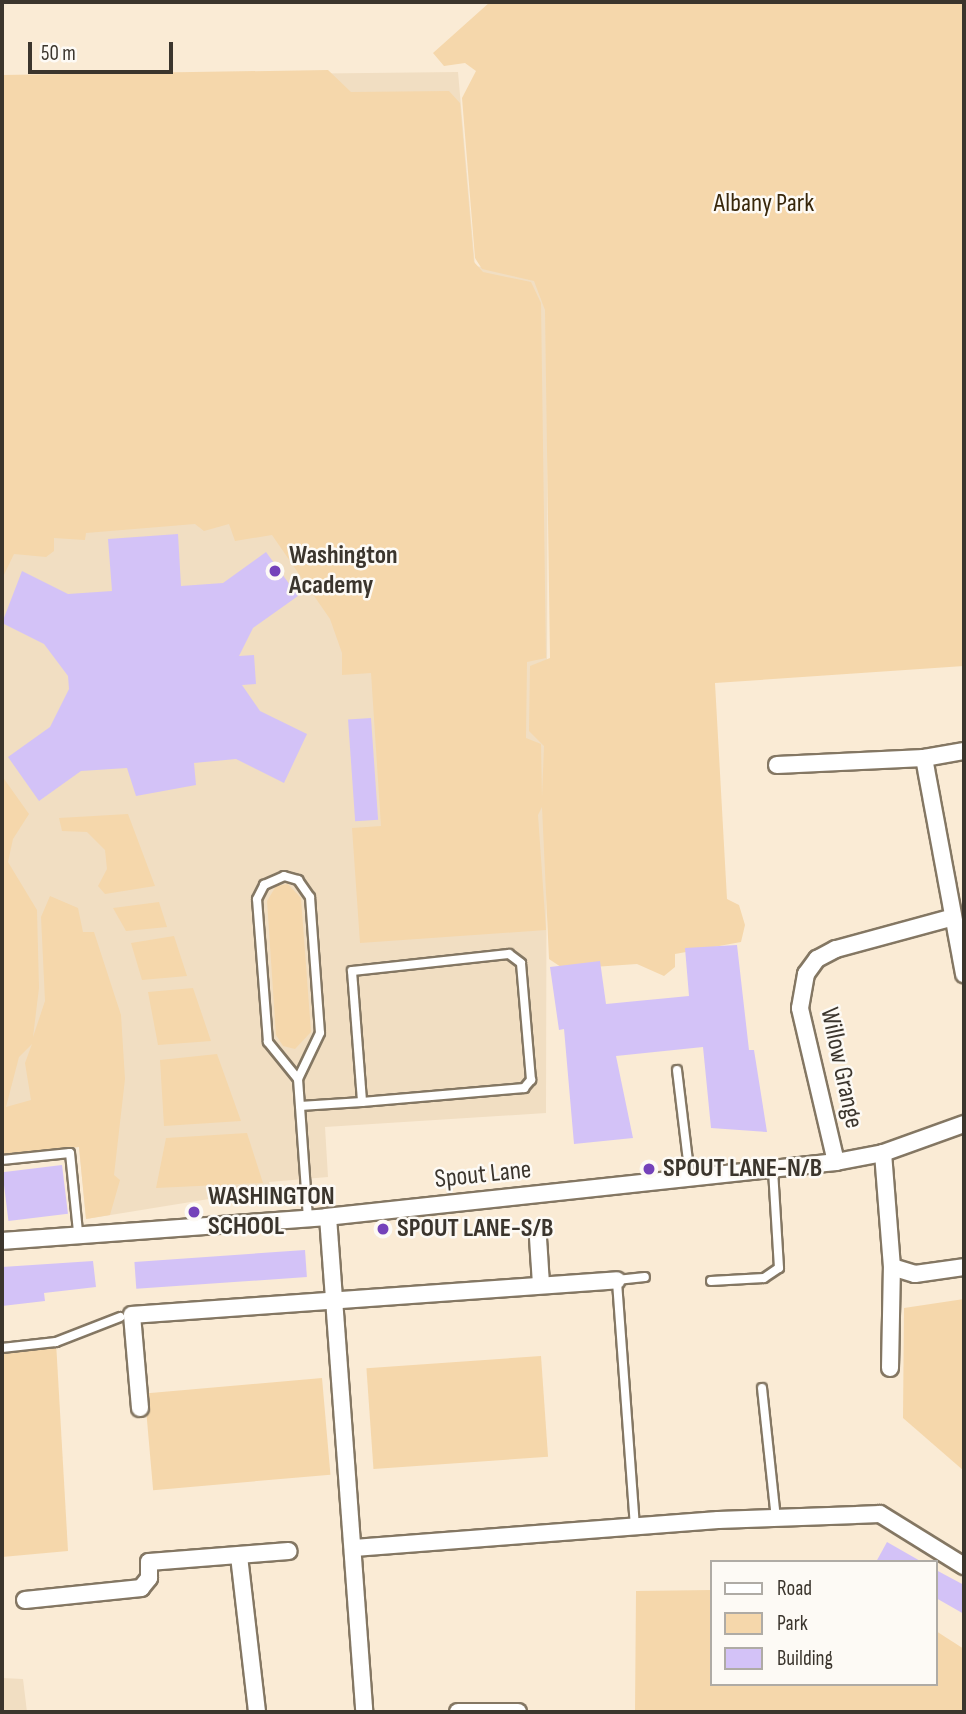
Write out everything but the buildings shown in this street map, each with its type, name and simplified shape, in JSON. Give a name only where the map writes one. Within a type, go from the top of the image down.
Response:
[{"type":"street","points":[[777,765],[924,758],[964,751]]},
{"type":"street","points":[[924,758],[950,918],[964,974]]},
{"type":"street","name":"Willow Grange","points":[[836,1162],[800,1008],[806,974],[817,959],[836,949],[950,918]]},
{"type":"street","name":"Spout Lane","points":[[2,1241],[78,1232],[328,1217],[836,1162],[883,1153],[964,1124]]},
{"type":"street","points":[[883,1153],[892,1267],[890,1368]]},
{"type":"street","points":[[328,1217],[364,1712]]},
{"type":"street","points":[[538,1238],[541,1285]]},
{"type":"street","points":[[892,1267],[915,1274],[964,1267]]},
{"type":"street","points":[[140,1408],[132,1315],[617,1280]]},
{"type":"street","points":[[354,1548],[635,1527],[880,1514],[964,1566]]},
{"type":"street","points":[[25,1600],[141,1588],[149,1578],[149,1562],[289,1551]]},
{"type":"street","points":[[239,1556],[257,1712]]},
{"type":"street","points":[[458,1712],[518,1712]]},
{"type":"lane","points":[[298,1079],[268,1042],[257,899],[264,885],[284,876],[304,884],[310,897],[320,1033],[298,1079],[308,1218]]},
{"type":"lane","points":[[300,1106],[362,1102],[524,1088],[531,1080],[521,963],[509,954],[352,971],[362,1102]]},
{"type":"lane","points":[[677,1070],[690,1178]]},
{"type":"lane","points":[[2,1160],[70,1153],[78,1232]]},
{"type":"lane","points":[[711,1281],[764,1278],[779,1268],[773,1169]]},
{"type":"lane","points":[[635,1527],[617,1280],[645,1278]]},
{"type":"lane","points":[[2,1348],[56,1342],[120,1317]]},
{"type":"lane","points":[[762,1388],[776,1518]]},
{"type":"shaded area","name":"Washington Academy","points":[[458,72],[475,266],[548,277],[546,1113],[325,1127],[328,1177],[269,1182],[273,1203],[209,1199],[86,1219],[79,1147],[2,1154],[2,77]]},
{"type":"shaded area","points":[[2,1678],[23,1679],[27,1712],[2,1712]]},
{"type":"green space","name":"Albany Park","points":[[490,2],[964,2],[964,666],[715,683],[727,899],[739,905],[745,925],[741,942],[675,954],[675,967],[664,976],[637,964],[564,969],[549,959],[542,807],[538,815],[546,930],[360,943],[352,828],[381,826],[371,673],[342,675],[342,653],[330,619],[272,535],[235,541],[229,524],[204,531],[195,524],[86,533],[85,540],[54,538],[54,551],[46,557],[14,554],[2,579],[2,75],[328,70],[351,92],[449,91],[460,103],[474,262],[483,272],[531,282],[541,303],[546,658],[527,662],[526,738],[541,744],[542,797],[544,746],[529,731],[530,666],[550,658],[545,310],[534,281],[482,269],[475,258],[462,98],[476,71],[465,63],[444,66],[433,53]]},
{"type":"green space","points":[[2,776],[29,814],[13,839],[8,862],[37,910],[39,988],[33,1037],[45,1001],[41,917],[50,896],[78,908],[83,932],[94,932],[121,1015],[125,1079],[114,1175],[120,1180],[110,1215],[86,1219],[79,1147],[2,1154]],"holes":[[[32,1044],[25,1063],[31,1100],[6,1107],[19,1057]]]},
{"type":"green space","points":[[128,814],[155,886],[105,894],[98,886],[107,869],[105,850],[87,832],[62,831],[59,818]]},
{"type":"green space","points":[[288,884],[301,898],[311,1032],[295,1049],[283,1046],[276,1035],[267,901],[276,886]]},
{"type":"green space","points":[[159,902],[167,927],[126,931],[113,908]]},
{"type":"green space","points":[[174,936],[187,976],[142,980],[131,943]]},
{"type":"green space","points":[[193,988],[211,1041],[158,1045],[148,992]]},
{"type":"green space","points":[[217,1054],[241,1121],[164,1126],[160,1060]]},
{"type":"green space","points":[[247,1133],[263,1183],[156,1188],[166,1138]]},
{"type":"green space","points":[[964,1299],[964,1471],[903,1418],[904,1308]]},
{"type":"green space","points":[[56,1342],[68,1551],[2,1557],[2,1348]]},
{"type":"green space","points":[[541,1356],[548,1457],[373,1469],[366,1368]]},
{"type":"green space","points":[[322,1378],[330,1475],[153,1490],[145,1394]]},
{"type":"green space","points":[[710,1590],[710,1686],[938,1686],[938,1632],[964,1649],[964,1712],[635,1712],[636,1591]]},
{"type":"place","name":"Washington Academy","points":[[275,571]]},
{"type":"place","name":"SPOUT LANE-N/B","points":[[649,1169]]},
{"type":"place","name":"WASHINGTON SCHOOL","points":[[194,1212]]},
{"type":"place","name":"SPOUT LANE-S/B","points":[[383,1229]]}]
